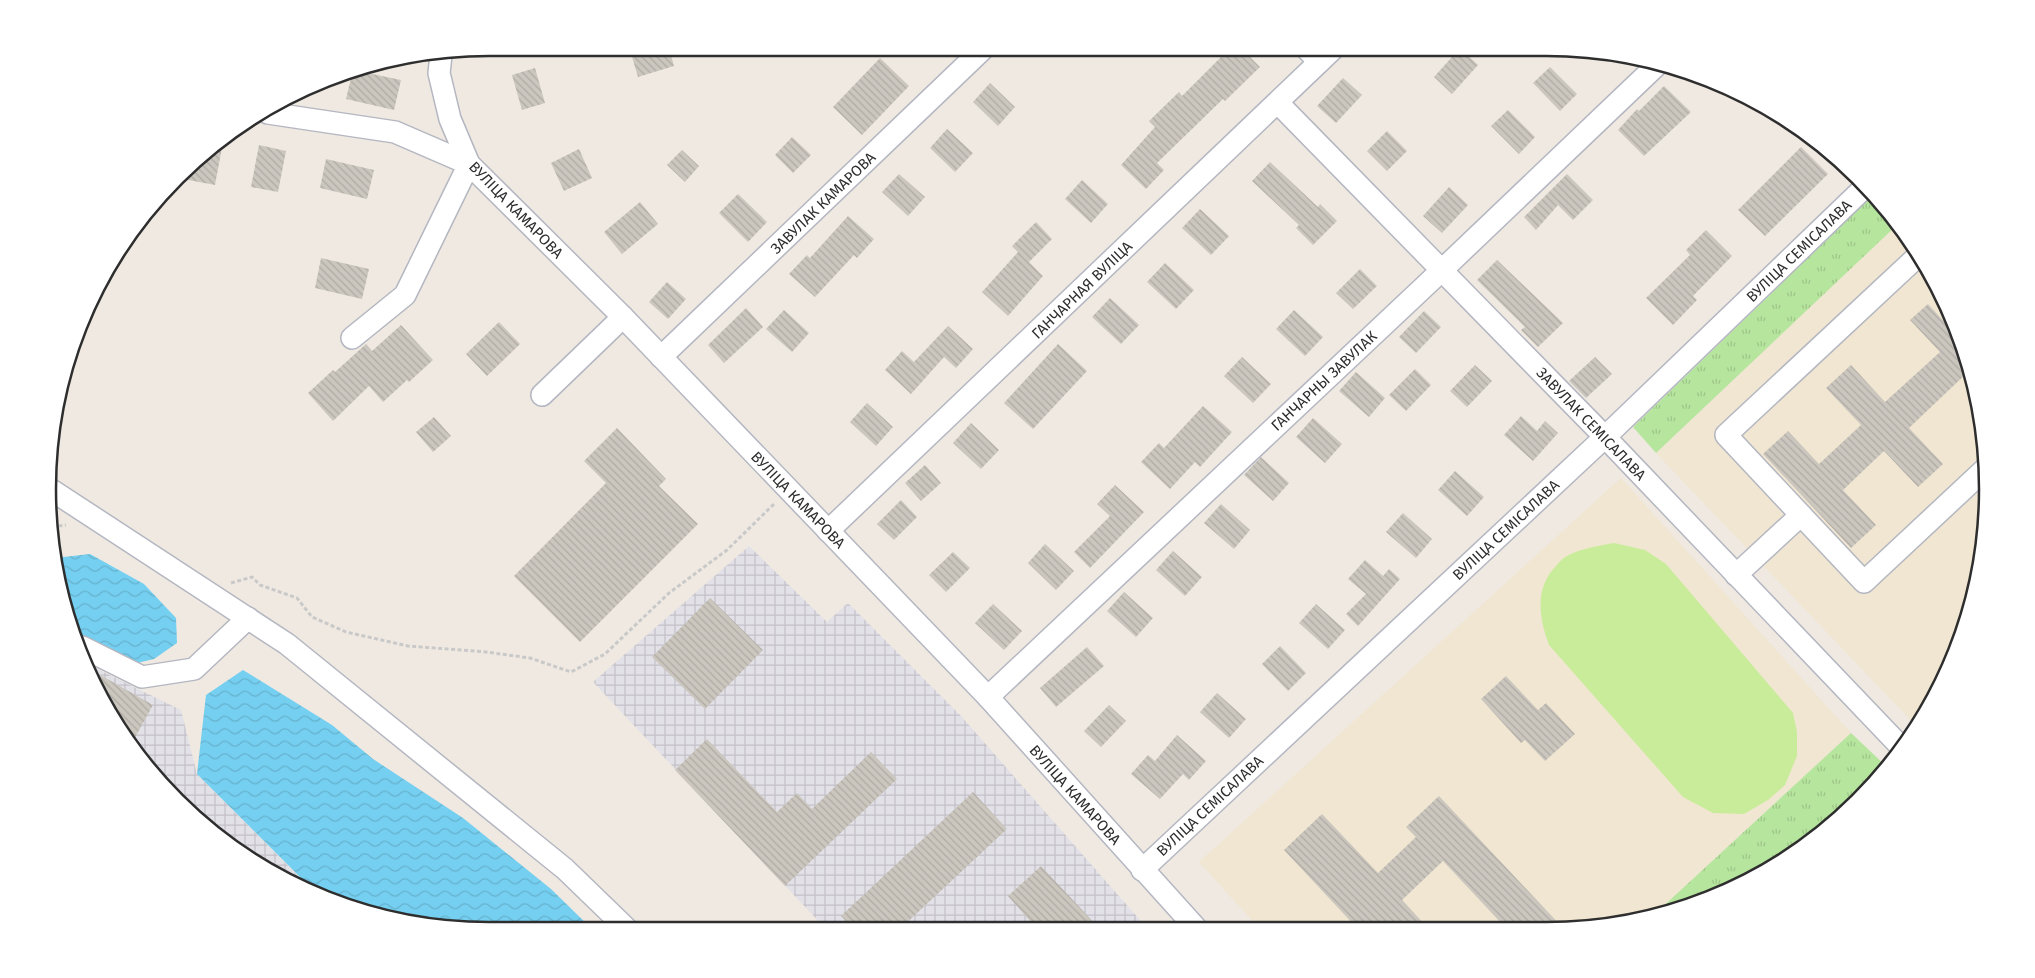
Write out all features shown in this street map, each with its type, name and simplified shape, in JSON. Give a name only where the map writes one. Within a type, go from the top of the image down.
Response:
[{"type":"street","name":"ЗАВУЛАК КАМАРОВА","points":[[661,357],[976,56]]},
{"type":"street","name":"ГАНЧАРНАЯ ВУЛІЦА","points":[[828,531],[1278,103],[1317,56]]},
{"type":"street","name":"ВУЛІЦА КАМАРОВА","points":[[441,59],[439,73],[450,119],[469,164],[623,317],[988,697],[1190,922]]},
{"type":"street","name":"ГАНЧАРНЫ ЗАВУЛАК","points":[[988,697],[1652,70]]},
{"type":"street","name":"ЗАВУЛАК СЕМІСАЛАВА","points":[[1278,103],[1605,437],[1896,742]]},
{"type":"street","points":[[273,114],[395,132],[469,164],[405,295],[352,338]]},
{"type":"street","name":"ВУЛІЦА СЕМІСАЛАВА","points":[[1142,870],[1605,437],[1860,192]]},
{"type":"street","points":[[1913,260],[1726,435],[1864,582],[1979,476]]},
{"type":"street","points":[[542,394],[623,317]]},
{"type":"street","points":[[56,493],[287,644],[564,869],[620,922]]},
{"type":"street","points":[[1736,575],[1801,515]]},
{"type":"street","points":[[87,649],[142,677],[194,669],[248,618]]},
{"type":"path","points":[[201,588],[215,588],[252,577],[260,585],[297,598],[312,617],[346,632],[408,646],[486,652],[530,658],[570,672],[605,654],[669,593],[727,550],[788,489]]},
{"type":"path","points":[[58,526],[70,524]]},
{"type":"shaded area","points":[[1891,229],[1921,273],[1946,323],[1964,377],[1975,433],[1978,461],[1978,517],[1975,545],[1964,601],[1946,655],[1911,721],[1656,453]]},
{"type":"shaded area","points":[[1621,478],[1851,733],[1665,905],[1630,913],[1574,921],[1546,922],[1254,922],[1199,862]]},
{"type":"shaded area","points":[[749,546],[827,622],[848,603],[961,716],[1142,922],[819,922],[593,682]]},
{"type":"shaded area","points":[[95,668],[181,710],[197,774],[300,878],[249,849],[183,795],[129,729],[114,705]]},
{"type":"green space","points":[[1868,200],[1892,230],[1656,453],[1633,427]]},
{"type":"green space","points":[[1614,543],[1645,550],[1666,564],[1793,713],[1797,732],[1797,756],[1785,785],[1768,800],[1744,814],[1713,813],[1683,797],[1549,645],[1541,614],[1541,603],[1545,583],[1550,574],[1567,556],[1585,549]]},
{"type":"green space","points":[[1851,733],[1881,762],[1852,795],[1786,849],[1762,864],[1712,889],[1665,905]]},
{"type":"water","points":[[90,554],[144,584],[176,618],[177,643],[154,659],[137,663],[84,641],[71,601],[62,557]]},
{"type":"water","points":[[243,670],[332,725],[373,759],[463,818],[551,889],[585,922],[489,922],[433,918],[377,907],[350,899],[302,879],[197,774],[206,695]]},
{"type":"building","points":[[632,56],[671,56],[674,66],[638,77]]},
{"type":"building","points":[[1222,56],[1249,56],[1260,67],[1225,101],[1223,99],[1157,163],[1164,170],[1146,189],[1121,165],[1155,127],[1149,121],[1179,92],[1182,96]]},
{"type":"building","points":[[1453,56],[1468,56],[1478,65],[1452,94],[1434,77]]},
{"type":"building","points":[[880,58],[909,86],[862,135],[833,107]]},
{"type":"building","points":[[1550,67],[1577,94],[1560,111],[1533,83]]},
{"type":"building","points":[[535,68],[545,103],[522,110],[512,75]]},
{"type":"building","points":[[369,73],[401,80],[394,110],[346,99],[351,79]]},
{"type":"building","points":[[1343,78],[1362,95],[1336,123],[1317,106]]},
{"type":"building","points":[[990,83],[1015,107],[998,126],[973,102]]},
{"type":"building","points":[[1664,86],[1691,112],[1644,156],[1618,130],[1637,109],[1639,111]]},
{"type":"building","points":[[1508,110],[1535,137],[1519,154],[1491,126]]},
{"type":"building","points":[[947,129],[973,153],[955,172],[930,148]]},
{"type":"building","points":[[1387,131],[1407,151],[1387,171],[1367,151]]},
{"type":"building","points":[[792,137],[811,155],[793,173],[775,155]]},
{"type":"building","points":[[259,145],[286,151],[278,192],[251,187]]},
{"type":"building","points":[[1801,147],[1828,174],[1765,236],[1738,210]]},
{"type":"building","points":[[579,149],[592,178],[564,191],[551,163]]},
{"type":"building","points":[[222,150],[215,185],[187,180]]},
{"type":"building","points":[[682,150],[699,166],[685,182],[667,165]]},
{"type":"building","points":[[326,159],[374,170],[367,199],[320,188]]},
{"type":"building","points":[[1270,162],[1318,207],[1320,204],[1337,221],[1313,245],[1296,228],[1299,225],[1252,181]]},
{"type":"building","points":[[899,174],[925,197],[908,216],[882,192]]},
{"type":"building","points":[[1567,174],[1593,200],[1573,220],[1558,205],[1536,230],[1524,217]]},
{"type":"building","points":[[1082,180],[1108,204],[1091,223],[1065,199]]},
{"type":"building","points":[[1449,187],[1468,205],[1442,233],[1423,216]]},
{"type":"building","points":[[738,194],[767,222],[748,242],[719,213]]},
{"type":"building","points":[[640,202],[658,224],[622,254],[604,232]]},
{"type":"building","points":[[1200,209],[1229,236],[1211,255],[1182,228]]},
{"type":"building","points":[[848,216],[874,239],[857,258],[854,255],[815,297],[789,274],[807,255],[810,258]]},
{"type":"building","points":[[1036,222],[1052,239],[1029,262],[1043,276],[1008,316],[982,292],[1018,252],[1012,246]]},
{"type":"building","points":[[1706,230],[1732,256],[1693,296],[1697,300],[1673,325],[1646,298],[1690,255],[1686,250]]},
{"type":"building","points":[[321,258],[369,269],[362,299],[315,288]]},
{"type":"building","points":[[1497,260],[1563,323],[1538,347],[1521,330],[1525,327],[1477,280]]},
{"type":"building","points":[[1165,263],[1194,290],[1176,309],[1147,282]]},
{"type":"building","points":[[1360,269],[1377,286],[1353,309],[1336,293]]},
{"type":"building","points":[[667,282],[686,299],[668,319],[649,302]]},
{"type":"building","points":[[1110,298],[1139,325],[1121,344],[1092,317]]},
{"type":"building","points":[[1928,304],[1946,324],[1964,376],[1909,428],[1943,464],[1918,487],[1884,451],[1843,490],[1876,525],[1851,548],[1763,454],[1788,431],[1819,464],[1861,425],[1826,388],[1851,365],[1885,402],[1940,352],[1910,320]]},
{"type":"building","points":[[746,308],[763,327],[724,363],[708,345]]},
{"type":"building","points":[[784,310],[809,333],[792,352],[766,329]]},
{"type":"building","points":[[1294,310],[1323,337],[1305,356],[1276,329]]},
{"type":"building","points":[[1424,311],[1441,327],[1416,353],[1399,337]]},
{"type":"building","points":[[499,322],[520,344],[487,376],[466,354]]},
{"type":"building","points":[[401,325],[433,360],[383,402],[369,386],[333,421],[308,393],[366,344],[372,351]]},
{"type":"building","points":[[948,326],[973,349],[956,368],[944,357],[911,394],[885,370],[902,351],[914,362]]},
{"type":"building","points":[[1058,344],[1087,371],[1033,429],[1004,403]]},
{"type":"building","points":[[1242,357],[1271,384],[1253,403],[1224,376]]},
{"type":"building","points":[[1595,357],[1612,374],[1586,398],[1569,381]]},
{"type":"building","points":[[1475,365],[1492,381],[1467,407],[1450,391]]},
{"type":"building","points":[[1415,369],[1431,385],[1406,411],[1389,395]]},
{"type":"building","points":[[1356,372],[1385,398],[1369,417],[1339,391]]},
{"type":"building","points":[[867,403],[893,427],[876,446],[850,422]]},
{"type":"building","points":[[1203,406],[1232,432],[1200,467],[1195,462],[1170,489],[1141,462],[1159,443],[1164,448]]},
{"type":"building","points":[[1521,416],[1537,431],[1545,421],[1558,433],[1533,461],[1504,435]]},
{"type":"building","points":[[434,417],[451,436],[433,452],[416,432]]},
{"type":"building","points":[[1313,418],[1342,444],[1325,463],[1296,437]]},
{"type":"building","points":[[971,423],[999,450],[981,469],[953,443]]},
{"type":"building","points":[[617,428],[666,479],[659,486],[698,524],[580,642],[514,576],[606,483],[584,461]]},
{"type":"building","points":[[1261,457],[1289,483],[1273,501],[1244,475]]},
{"type":"building","points":[[925,465],[941,483],[921,501],[905,483]]},
{"type":"building","points":[[1455,471],[1484,497],[1467,516],[1438,490]]},
{"type":"building","points":[[1115,485],[1144,512],[1090,568],[1074,552],[1110,516],[1097,504]]},
{"type":"building","points":[[901,500],[917,517],[894,540],[877,524]]},
{"type":"building","points":[[1221,504],[1250,530],[1234,549],[1204,523]]},
{"type":"building","points":[[1403,513],[1432,539],[1416,558],[1386,532]]},
{"type":"building","points":[[1045,544],[1074,571],[1056,590],[1028,563]]},
{"type":"building","points":[[1173,551],[1202,577],[1185,596],[1156,570]]},
{"type":"building","points":[[953,552],[970,568],[946,592],[929,575]]},
{"type":"building","points":[[1365,560],[1383,576],[1389,569],[1400,579],[1358,626],[1346,614],[1366,594],[1348,579]]},
{"type":"building","points":[[1124,592],[1153,618],[1136,637],[1107,611]]},
{"type":"building","points":[[710,598],[763,650],[705,709],[652,657]]},
{"type":"building","points":[[993,604],[1022,631],[1004,650],[975,623]]},
{"type":"building","points":[[1316,604],[1345,630],[1328,649],[1299,623]]},
{"type":"building","points":[[1280,646],[1306,673],[1288,691],[1262,664]]},
{"type":"building","points":[[1087,647],[1104,666],[1056,707],[1040,688]]},
{"type":"building","points":[[98,674],[153,705],[135,737],[114,705]]},
{"type":"building","points":[[1506,676],[1538,710],[1546,703],[1575,734],[1545,761],[1525,740],[1521,743],[1481,699]]},
{"type":"building","points":[[1217,693],[1246,719],[1229,738],[1200,712]]},
{"type":"building","points":[[1109,705],[1126,721],[1101,747],[1084,731]]},
{"type":"building","points":[[1177,735],[1206,761],[1189,780],[1183,774],[1160,799],[1131,774],[1148,755],[1155,761]]},
{"type":"building","points":[[707,739],[777,812],[797,793],[812,809],[871,752],[897,779],[785,886],[675,770]]},
{"type":"building","points":[[973,792],[1007,829],[907,922],[847,922],[841,916]]},
{"type":"building","points":[[1439,796],[1557,922],[1500,922],[1443,861],[1402,900],[1422,922],[1351,922],[1284,850],[1322,814],[1378,873],[1416,837],[1406,827]]},
{"type":"building","points":[[1041,866],[1093,922],[1031,922],[1008,896]]}]
